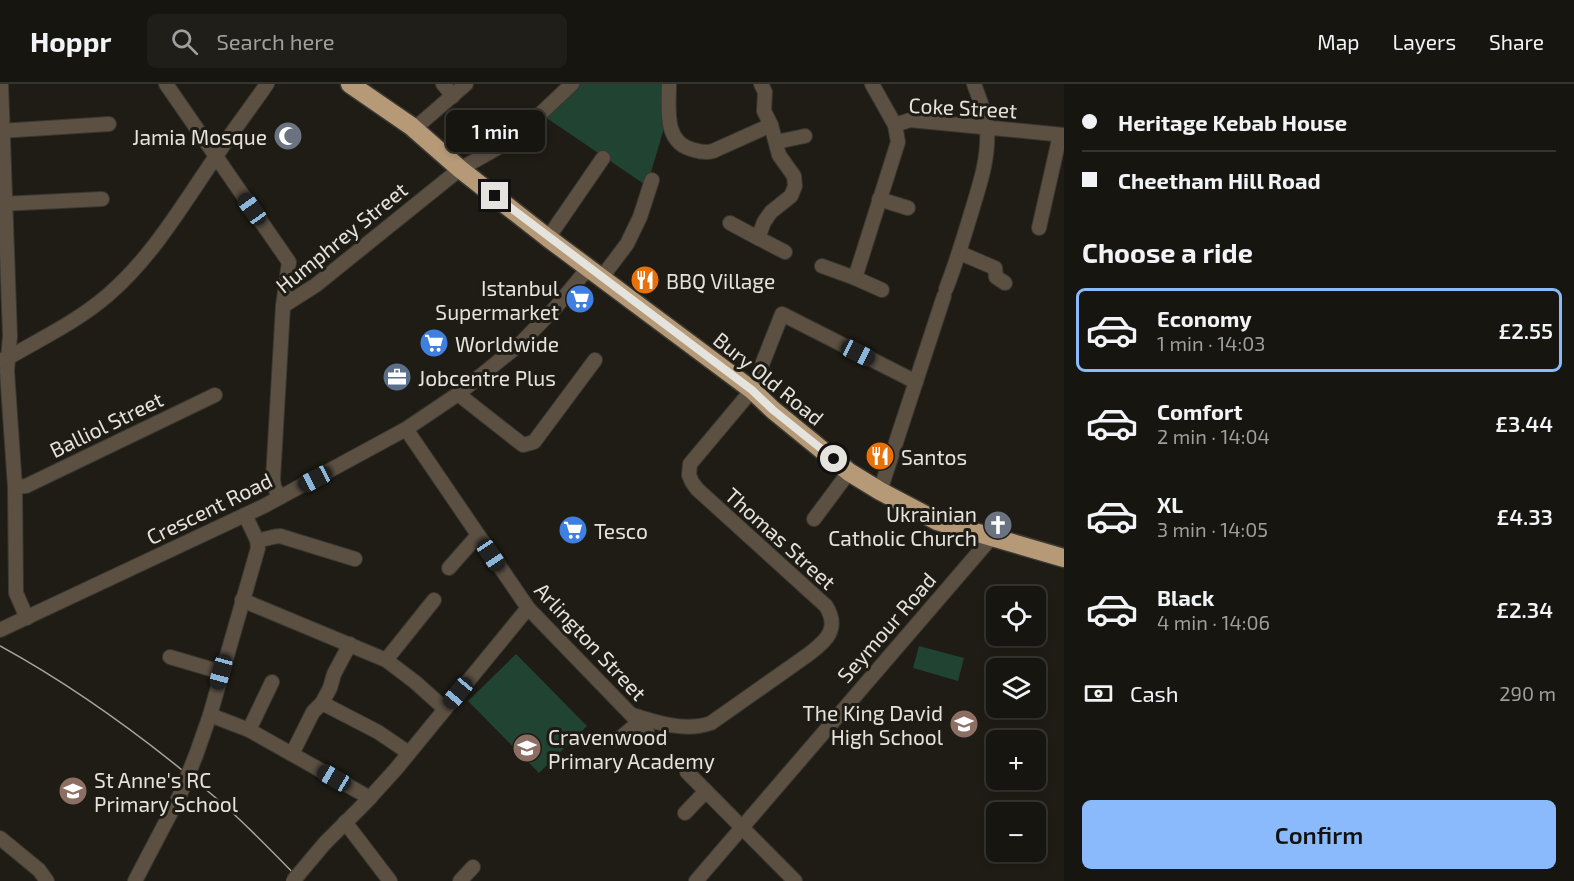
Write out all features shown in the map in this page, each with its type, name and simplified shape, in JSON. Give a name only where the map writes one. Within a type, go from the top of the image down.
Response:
[{"type":"highway","name":"Bury Old Road","points":[[350,84],[414,129],[460,169],[548,238],[752,390],[849,472],[937,521],[1064,558]]},
{"type":"street","points":[[1,84],[4,276],[10,336],[4,359],[6,457],[15,487],[16,592],[27,618]]},
{"type":"street","points":[[166,84],[289,262],[283,306]]},
{"type":"street","points":[[4,359],[75,320],[138,266],[163,235],[267,84]]},
{"type":"street","points":[[443,84],[453,96]]},
{"type":"street","points":[[414,129],[466,84]]},
{"type":"street","name":"Humphrey Street","points":[[280,497],[274,487],[273,479],[283,306],[316,285],[460,169],[513,138],[572,84]]},
{"type":"street","points":[[669,84],[670,124],[673,135],[684,147],[700,152],[713,151],[771,125]]},
{"type":"street","points":[[758,238],[771,212],[791,196],[795,186],[794,176],[779,155],[771,125],[764,111],[765,92],[761,84]]},
{"type":"street","points":[[855,278],[898,142],[895,124],[872,84]]},
{"type":"street","points":[[880,491],[960,252],[983,174],[987,127],[974,84]]},
{"type":"street","name":"Coke Street","points":[[895,124],[910,120],[1062,135]]},
{"type":"street","points":[[1,131],[110,124]]},
{"type":"street","points":[[1038,228],[1062,135]]},
{"type":"street","points":[[776,142],[805,136]]},
{"type":"street","points":[[548,238],[603,158]]},
{"type":"street","name":"Crescent Road","points":[[0,630],[280,497],[406,429],[458,394],[520,344],[627,244],[640,217],[652,180]]},
{"type":"street","points":[[2,204],[102,199]]},
{"type":"street","points":[[879,199],[908,208]]},
{"type":"street","points":[[730,224],[785,252]]},
{"type":"street","points":[[960,252],[999,264],[996,277],[1005,283]]},
{"type":"street","points":[[822,266],[882,290]]},
{"type":"street","name":"Thomas Street","points":[[640,723],[684,728],[711,723],[809,654],[829,635],[831,620],[826,606],[704,496],[689,475],[690,464],[752,390],[782,314],[916,382]]},
{"type":"street","points":[[458,394],[523,446],[534,442],[595,360]]},
{"type":"street","name":"Balliol Street","points":[[15,487],[26,486],[215,395]]},
{"type":"street","name":"Arlington Street","points":[[406,429],[528,608],[640,723]]},
{"type":"street","points":[[814,519],[849,472]]},
{"type":"street","points":[[135,881],[179,797],[210,715],[258,548],[257,540],[245,515]]},
{"type":"street","points":[[449,568],[478,535]]},
{"type":"street","points":[[257,540],[280,536],[355,559]]},
{"type":"street","name":"Seymour Road","points":[[696,881],[991,538]]},
{"type":"street","points":[[242,600],[386,660],[416,682],[445,709]]},
{"type":"street","points":[[386,660],[434,600]]},
{"type":"street","points":[[293,881],[409,753],[528,608]]},
{"type":"street","points":[[292,754],[314,712],[330,688],[334,674],[350,644]]},
{"type":"street","points":[[170,657],[221,672]]},
{"type":"street","points":[[249,730],[272,682]]},
{"type":"street","points":[[322,703],[378,732],[409,753]]},
{"type":"street","points":[[210,715],[249,730],[370,798]]},
{"type":"street","points":[[618,740],[640,723]]},
{"type":"street","points":[[687,772],[795,881]]},
{"type":"street","points":[[685,813],[706,791]]},
{"type":"street","points":[[345,822],[390,881]]},
{"type":"street","points":[[0,838],[40,877]]},
{"type":"street","points":[[460,881],[472,867]]},
{"type":"green space","points":[[579,84],[662,84],[664,128],[647,186],[545,117]]},
{"type":"green space","points":[[919,646],[964,658],[958,681],[913,668]]},
{"type":"green space","points":[[516,654],[587,726],[539,773],[468,701]]},
{"type":"tram line","points":[[0,646],[56,679],[112,717],[191,777],[260,839],[301,881]]},
{"type":"place","name":"Jamia Mosque","points":[[288,136]]},
{"type":"place","name":"BBQ Village","points":[[645,280]]},
{"type":"place","name":"Istanbul Supermarket","points":[[580,299]]},
{"type":"place","name":"Worldwide","points":[[434,343]]},
{"type":"place","name":"Jobcentre Plus","points":[[397,377]]},
{"type":"place","name":"Santos","points":[[880,456]]},
{"type":"place","name":"Ukrainian Catholic Church","points":[[998,525]]},
{"type":"place","name":"Tesco","points":[[573,530]]},
{"type":"place","name":"The King David High School","points":[[964,724]]},
{"type":"place","name":"Cravenwood Primary Academy","points":[[527,748]]},
{"type":"place","name":"St Anne's RC Primary School","points":[[73,791]]},
{"type":"route","points":[[495,196],[752,390],[834,459]]}]
